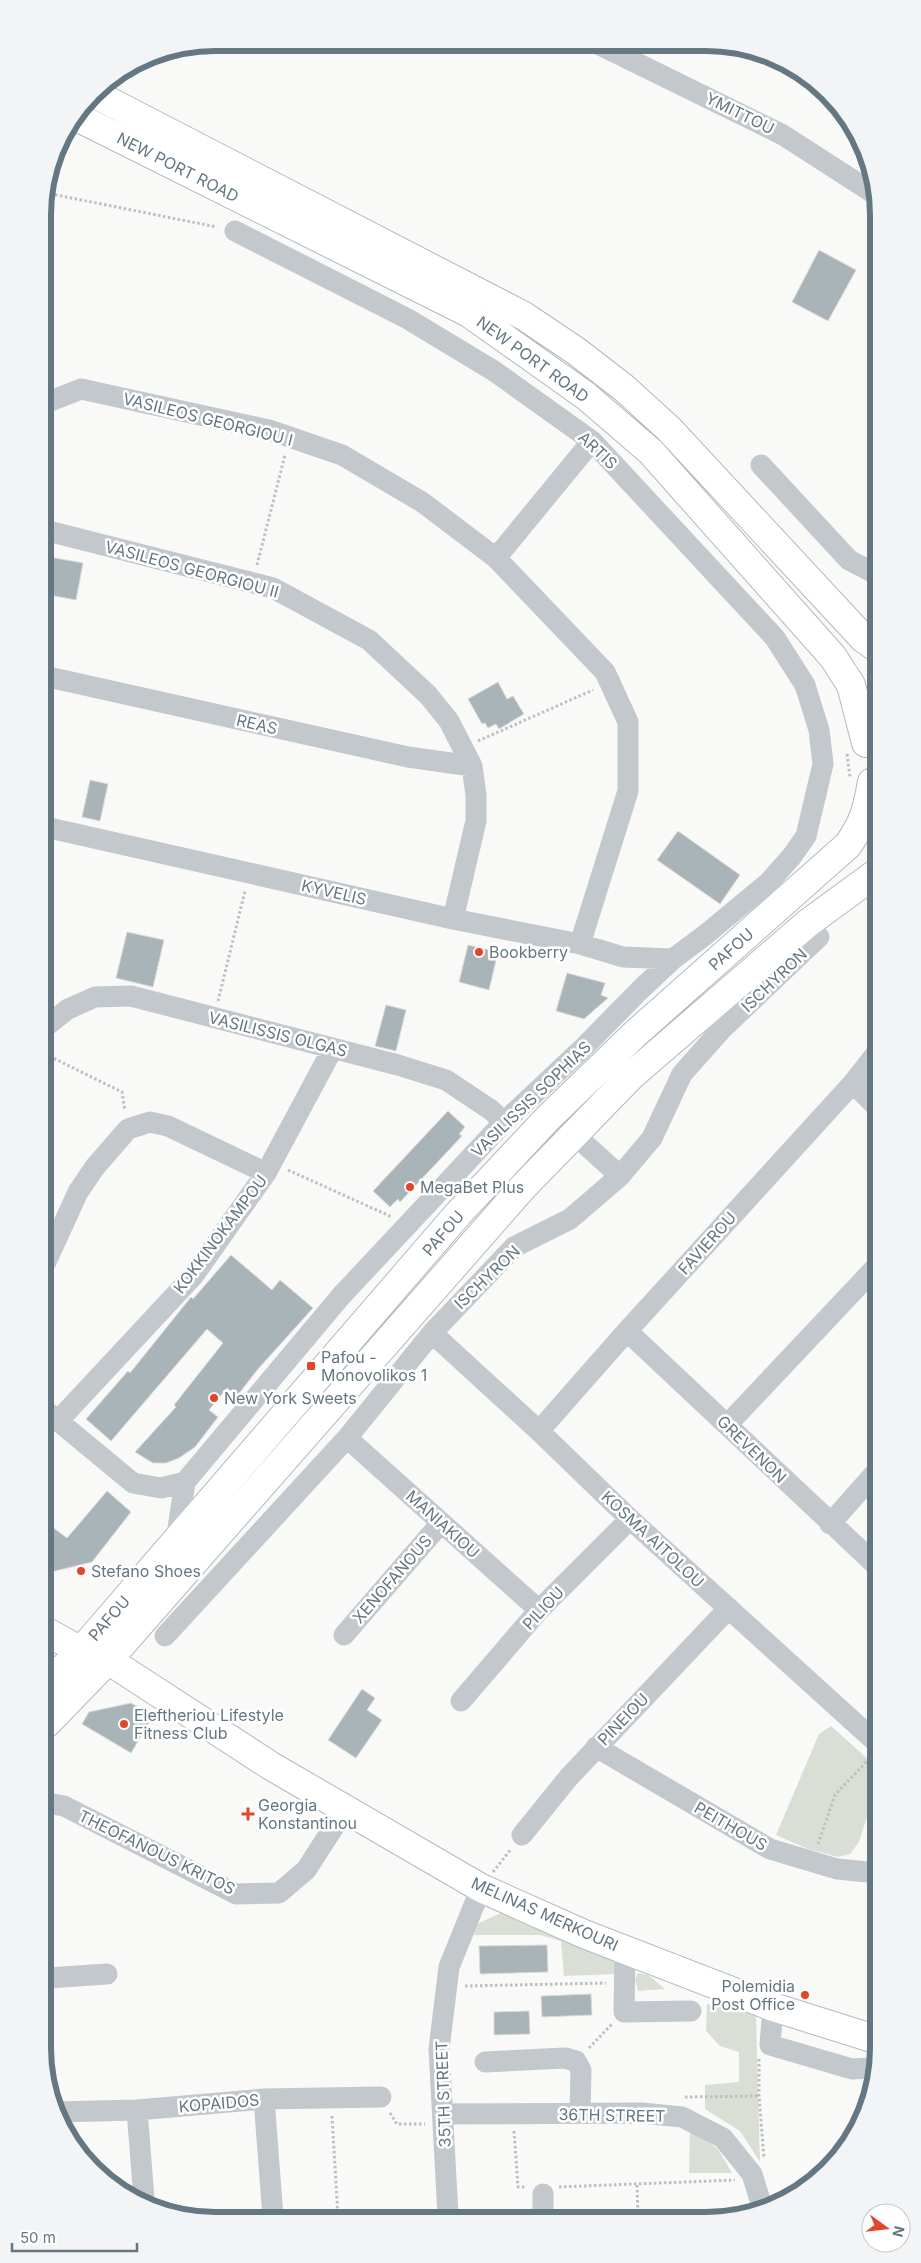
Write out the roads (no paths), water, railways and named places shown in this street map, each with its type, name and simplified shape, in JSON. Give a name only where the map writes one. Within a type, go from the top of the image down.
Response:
[{"type":"main road","name":"NEW PORT ROAD","points":[[101,97],[524,316],[576,351],[624,388],[669,429],[870,643]]},
{"type":"main road","name":"NEW PORT ROAD","points":[[82,120],[469,313],[586,396],[651,452],[833,657],[851,685],[866,743]]},
{"type":"main road","points":[[870,729],[866,743],[867,763],[870,772]]},
{"type":"main road","name":"PAFOU","points":[[51,1680],[81,1651],[458,1214],[541,1125],[636,1033],[848,845],[862,825],[870,798]]},
{"type":"main road","name":"PAFOU","points":[[51,1719],[108,1660],[523,1187],[631,1076],[808,923],[870,878]]},
{"type":"main road","name":"MELINAS MERKOURI","points":[[51,1634],[81,1651],[108,1660],[270,1766],[346,1808],[481,1888],[584,1934],[773,2007],[869,2037]]},
{"type":"street","name":"YMITTOU","points":[[613,51],[783,135],[867,189]]},
{"type":"street","name":"ARTIS","points":[[235,231],[408,318],[494,370],[592,441],[775,638],[805,686],[819,730],[823,764],[818,794]]},
{"type":"street","name":"VASILEOS GEORGIOU I","points":[[52,400],[81,389],[268,430],[342,455],[422,502],[496,558],[605,672],[628,722],[628,791],[580,944]]},
{"type":"street","points":[[496,558],[592,441]]},
{"type":"street","points":[[761,465],[849,560],[870,571]]},
{"type":"street","name":"VASILEOS GEORGIOU II","points":[[52,532],[273,588],[369,640],[428,695],[449,721],[472,766],[476,795],[476,821],[453,919]]},
{"type":"street","name":"REAS","points":[[52,678],[408,757],[472,766]]},
{"type":"street","name":"VASILISSIS SOPHIAS","points":[[185,1482],[342,1296],[504,1122],[582,1049],[673,959],[705,936],[769,882],[792,856],[806,836],[818,794]]},
{"type":"street","name":"KYVELIS","points":[[52,828],[453,919],[580,944],[623,957],[673,959]]},
{"type":"street","points":[[705,936],[742,939]]},
{"type":"street","name":"ISCHYRON","points":[[165,1636],[347,1438],[432,1333],[514,1248],[570,1219],[620,1176],[652,1138],[682,1074],[721,1030],[819,937]]},
{"type":"street","points":[[623,957],[640,990]]},
{"type":"street","name":"VASILISSIS OLGAS","points":[[52,1022],[68,1009],[95,997],[131,996],[333,1048],[446,1080],[491,1110],[504,1122]]},
{"type":"street","name":"KOKKINOKAMPOU","points":[[52,1416],[194,1275],[269,1168],[333,1048]]},
{"type":"street","name":"FAVIEROU","points":[[539,1431],[627,1331],[853,1083],[870,1061]]},
{"type":"street","points":[[853,1083],[870,1100]]},
{"type":"street","points":[[51,1250],[78,1192],[95,1167],[128,1129],[150,1122],[168,1126],[269,1168]]},
{"type":"street","points":[[575,1135],[620,1176]]},
{"type":"street","points":[[727,1425],[869,1274]]},
{"type":"street","name":"GREVENON","points":[[627,1331],[869,1559]]},
{"type":"street","name":"KOSMA AITOLOU","points":[[432,1333],[539,1431],[630,1520],[729,1608],[869,1745]]},
{"type":"street","points":[[52,1416],[133,1483],[161,1488],[185,1482],[176,1541]]},
{"type":"street","name":"MANIAKIOU","points":[[347,1438],[539,1610]]},
{"type":"street","points":[[830,1524],[869,1480]]},
{"type":"street","name":"PILIOU","points":[[461,1700],[539,1610],[630,1520]]},
{"type":"street","name":"XENOFANOUS","points":[[344,1635],[441,1523]]},
{"type":"street","name":"PINEIOU","points":[[522,1835],[596,1747],[729,1608]]},
{"type":"street","name":"PEITHOUS","points":[[596,1747],[770,1849],[837,1868],[869,1872]]},
{"type":"street","name":"THEOFANOUS KRITOS","points":[[51,1804],[64,1806],[236,1894],[279,1893],[306,1870],[346,1808]]},
{"type":"street","name":"35TH STREET","points":[[448,2212],[438,2049],[449,1967],[481,1888]]},
{"type":"street","points":[[625,1949],[624,2012],[691,2011]]},
{"type":"street","points":[[51,1978],[107,1974]]},
{"type":"street","points":[[773,2007],[770,2045],[852,2069],[868,2068]]},
{"type":"street","points":[[485,2062],[565,2058],[576,2061],[581,2070],[580,2113]]},
{"type":"street","name":"KOPAIDOS","points":[[64,2112],[137,2110],[264,2099],[381,2097]]},
{"type":"street","points":[[264,2099],[273,2212]]},
{"type":"street","points":[[137,2110],[144,2195]]},
{"type":"street","name":"36TH STREET","points":[[443,2119],[512,2113],[642,2113],[682,2117],[723,2138],[752,2174],[761,2202]]},
{"type":"street","points":[[543,2191],[543,2212]]},
{"type":"place","name":"Bookberry","points":[[479,952]]},
{"type":"place","name":"MegaBet Plus","points":[[410,1187]]},
{"type":"place","name":"Pafou - Monovolikos 1","points":[[311,1366]]},
{"type":"place","name":"New York Sweets","points":[[214,1398]]},
{"type":"place","name":"Stefano Shoes","points":[[81,1571]]},
{"type":"place","name":"Eleftheriou Lifestyle Fitness Club","points":[[124,1724]]},
{"type":"place","name":"Georgia Konstantinou","points":[[248,1814]]},
{"type":"place","name":"Polemidia Post Office","points":[[805,1995]]}]
